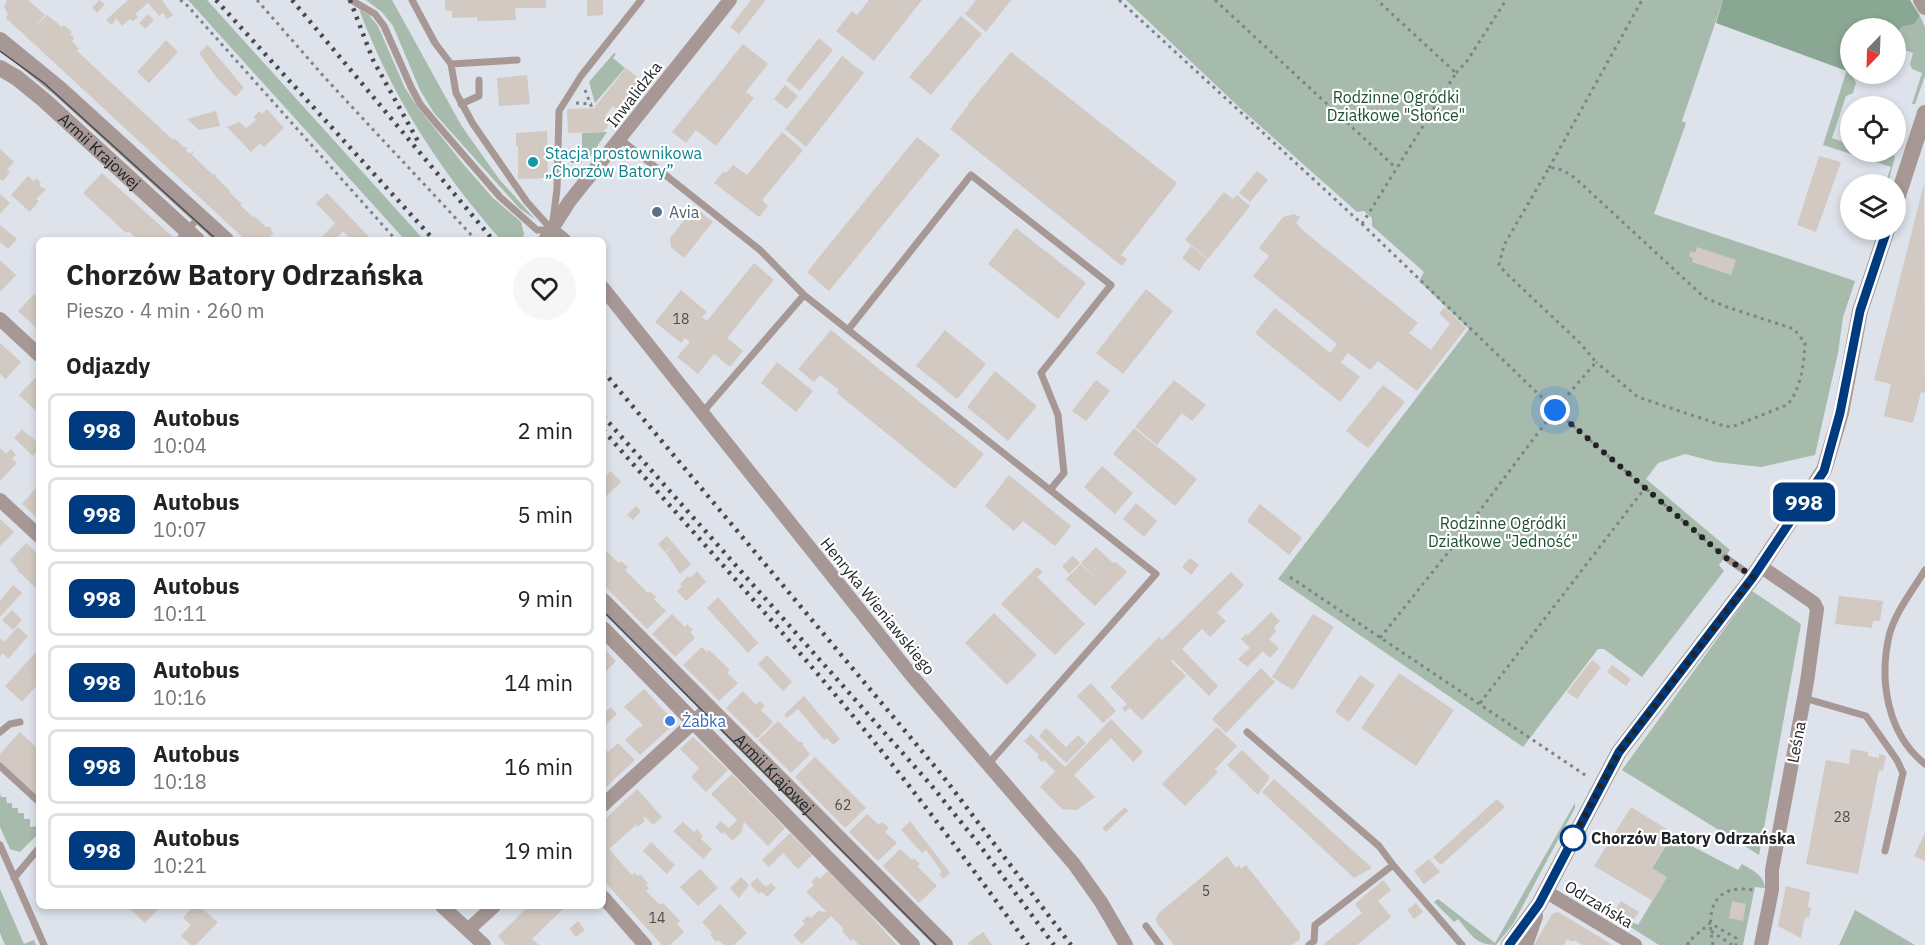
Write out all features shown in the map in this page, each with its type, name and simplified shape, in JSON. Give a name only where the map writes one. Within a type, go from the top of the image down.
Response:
[{"type":"street","name":"Inwalidzka","points":[[549,235],[569,202],[730,0]]},
{"type":"street","points":[[1921,0],[1925,7]]},
{"type":"street","name":"Armii Krajowej","points":[[0,40],[60,89],[223,237]]},
{"type":"street","name":"Armii Krajowej","points":[[0,68],[17,78],[44,100],[188,237]]},
{"type":"street","points":[[1905,174],[1925,113]]},
{"type":"street","points":[[1509,945],[1542,897],[1619,752],[1756,572],[1824,471],[1840,413],[1860,311],[1884,240]]},
{"type":"street","name":"Henryka Wieniawskiego","points":[[606,292],[912,676],[1074,864],[1101,902],[1126,945]]},
{"type":"street","points":[[0,319],[36,352]]},
{"type":"street","points":[[0,500],[36,533]]},
{"type":"street","name":"Leśna","points":[[1756,572],[1814,603],[1817,609],[1804,698],[1772,870],[1772,890],[1761,945]]},
{"type":"street","name":"Armii Krajowej","points":[[606,604],[945,945]]},
{"type":"street","name":"Armii Krajowej","points":[[606,632],[912,945]]},
{"type":"street","points":[[606,802],[709,708]]},
{"type":"street","points":[[1525,945],[1542,897]]},
{"type":"street","name":"Odrzańska","points":[[1542,897],[1635,945]]},
{"type":"street","points":[[606,900],[645,945]]},
{"type":"street","points":[[445,909],[484,945]]},
{"type":"street","points":[[468,930],[491,909]]},
{"type":"lane","points":[[351,0],[375,14],[384,26],[420,104],[500,197],[537,230],[549,235]]},
{"type":"lane","points":[[412,0],[435,43],[450,64],[454,86],[461,104],[549,235]]},
{"type":"lane","points":[[549,235],[557,189],[559,111],[581,76],[641,0]]},
{"type":"lane","points":[[450,64],[517,60]]},
{"type":"lane","points":[[461,104],[479,96],[479,80]]},
{"type":"lane","points":[[620,139],[760,250],[804,295],[1156,574],[989,763]]},
{"type":"lane","points":[[848,330],[971,175],[1111,285],[1041,373],[1058,416],[1064,473],[1050,490]]},
{"type":"lane","points":[[188,237],[200,216]]},
{"type":"lane","points":[[702,413],[804,295]]},
{"type":"lane","points":[[1725,557],[1756,572]]},
{"type":"lane","points":[[1925,570],[1896,619],[1890,635],[1886,680],[1888,709],[1903,741],[1925,764]]},
{"type":"lane","points":[[1804,698],[1866,716],[1898,760],[1904,773],[1885,851]]},
{"type":"lane","points":[[0,732],[10,724],[20,722]]},
{"type":"lane","points":[[1247,732],[1380,846],[1393,865],[1462,945]]},
{"type":"lane","points":[[0,766],[36,799]]},
{"type":"lane","points":[[0,845],[44,944]]},
{"type":"lane","points":[[14,878],[36,852]]},
{"type":"lane","points":[[1309,945],[1314,941],[1315,925],[1393,865]]},
{"type":"lane","points":[[1146,926],[1160,945]]},
{"type":"path","points":[[180,0],[393,237]]},
{"type":"path","points":[[257,0],[326,79],[473,237]]},
{"type":"path","points":[[1119,0],[1362,224],[1555,410],[1725,557]]},
{"type":"path","points":[[1215,0],[1397,168]]},
{"type":"path","points":[[1377,0],[1456,73]]},
{"type":"path","points":[[1362,224],[1456,73],[1467,61],[1506,0]]},
{"type":"path","points":[[1549,168],[1556,167],[1575,178],[1705,298],[1727,308],[1794,329],[1805,343],[1798,388],[1794,398],[1779,410],[1732,428],[1638,396],[1596,362],[1580,343],[1499,265],[1504,245],[1642,0]]},
{"type":"path","points":[[572,103],[592,106],[584,87]]},
{"type":"path","points":[[571,161],[590,161]]},
{"type":"path","points":[[1380,638],[1458,540],[1555,410],[1596,362]]},
{"type":"path","points":[[1480,703],[1645,488]]},
{"type":"path","points":[[1290,577],[1592,780]]},
{"type":"path","points":[[1713,945],[1711,910],[1719,895],[1730,890],[1753,890]]},
{"type":"path","points":[[1688,945],[1688,942],[1710,923]]},
{"type":"path","points":[[1710,923],[1736,938],[1734,945],[1711,931]]},
{"type":"green space","points":[[188,0],[207,0],[421,237],[402,237]]},
{"type":"green space","points":[[366,0],[392,0],[461,125],[499,179],[535,219],[520,209],[434,113],[420,90],[393,26],[382,12]]},
{"type":"green space","name":"Rodzinne Ogródki Działkowe \"Jedność\"","points":[[1126,0],[1723,0],[1682,121],[1686,123],[1654,214],[1855,281],[1843,317],[1838,353],[1815,455],[1761,467],[1716,462],[1685,454],[1658,463],[1646,479],[1730,550],[1719,565],[1724,571],[1642,677],[1604,649],[1598,649],[1523,747],[1278,579],[1469,329],[1419,281],[1424,272],[1372,226],[1372,218],[1364,211],[1357,212],[1240,108]]},
{"type":"green space","points":[[1723,0],[1910,0],[1920,16],[1914,24],[1906,26],[1906,18],[1840,18],[1840,68],[1716,23]]},
{"type":"green space","points":[[359,9],[369,15],[378,26],[405,88],[416,105],[493,198],[521,222],[523,237],[498,237],[458,187],[419,131],[386,72]]},
{"type":"green space","points":[[1920,16],[1925,27],[1925,76],[1915,104],[1912,104],[1922,73],[1912,69],[1910,64],[1913,53],[1906,51],[1906,26],[1914,24]]},
{"type":"green space","points":[[614,53],[616,54],[613,58],[625,68],[595,103],[589,82]]},
{"type":"green space","points":[[1842,84],[1856,84],[1853,93],[1840,96],[1840,114],[1832,138],[1840,141],[1840,150],[1823,145]]},
{"type":"green space","points":[[607,132],[590,157],[582,157],[582,133]]},
{"type":"green space","points":[[1876,162],[1894,162],[1890,174],[1889,174],[1891,167]]},
{"type":"green space","points":[[1752,591],[1801,624],[1759,855],[1622,770]]},
{"type":"green space","points":[[0,793],[1,797],[6,797],[7,803],[12,803],[12,808],[18,808],[18,813],[24,813],[24,819],[30,819],[30,827],[36,826],[36,836],[20,852],[10,849],[0,827]]},
{"type":"green space","points":[[1575,803],[1575,808],[1513,924],[1496,945],[1478,941],[1458,919],[1454,922],[1434,902],[1438,899],[1495,943]]},
{"type":"green space","points":[[1670,839],[1680,840],[1738,870],[1742,864],[1757,873],[1762,880],[1765,888],[1755,887],[1743,945],[1659,945],[1627,925],[1630,921],[1638,925],[1666,878],[1652,868]]},
{"type":"green space","points":[[0,889],[24,944],[34,940],[36,945],[5,945],[0,933]]},
{"type":"green space","points":[[1855,910],[1915,945],[1839,945]]},
{"type":"building","points":[[7,0],[28,0],[45,15],[34,28],[47,15],[62,27],[64,25],[72,32],[70,34],[74,38],[72,41],[79,49],[77,51],[173,140],[174,138],[188,148],[186,150],[190,154],[194,150],[192,155],[216,175],[242,204],[240,205],[266,227],[270,227],[273,233],[270,237],[243,237],[6,18],[8,14],[4,7]]},
{"type":"building","points":[[99,0],[105,4],[97,13],[92,8]]},
{"type":"building","points":[[128,0],[162,0],[173,15],[167,19],[163,13],[159,16],[148,3],[135,14],[138,17],[133,21],[130,19],[122,26],[116,18],[112,25],[106,20]]},
{"type":"building","points":[[445,0],[546,0],[546,8],[515,8],[516,20],[477,21],[477,17],[452,18],[452,11],[445,10]]},
{"type":"building","points":[[587,0],[603,0],[603,15],[587,16]]},
{"type":"building","points":[[751,0],[766,0],[739,34],[730,27]]},
{"type":"building","points":[[869,0],[922,0],[874,61],[836,31],[852,11],[857,15]]},
{"type":"building","points":[[976,0],[1011,0],[986,32],[965,14]]},
{"type":"building","points":[[148,14],[154,20],[145,29],[139,23]]},
{"type":"building","points":[[961,16],[982,34],[931,95],[909,77]]},
{"type":"building","points":[[819,38],[833,50],[800,91],[786,80]]},
{"type":"building","points":[[166,40],[178,52],[149,83],[137,72]]},
{"type":"building","points":[[743,44],[768,64],[746,92],[754,98],[716,146],[696,130],[686,143],[672,132]]},
{"type":"building","points":[[208,45],[244,88],[235,97],[216,77],[199,53]]},
{"type":"building","points":[[1011,52],[1177,183],[1121,255],[1127,259],[1122,266],[950,129]]},
{"type":"building","points":[[842,56],[864,73],[806,147],[785,129]]},
{"type":"building","points":[[626,68],[644,82],[620,112],[613,106],[605,116],[609,121],[607,128],[602,132],[568,133],[567,109],[594,108]]},
{"type":"building","points":[[527,75],[530,104],[499,106],[497,78]]},
{"type":"building","points":[[785,85],[798,96],[787,109],[774,99]]},
{"type":"building","points":[[267,109],[284,128],[264,147],[260,143],[251,152],[227,127],[239,122],[246,128],[256,120],[254,117],[259,111],[262,114]]},
{"type":"building","points":[[216,111],[220,126],[199,130],[187,119]]},
{"type":"building","name":"Stacja prostownikowa „Chorzów Batory”","points":[[547,131],[548,178],[518,179],[516,133]]},
{"type":"building","points":[[782,132],[803,150],[762,200],[768,206],[759,217],[714,183],[724,171],[726,173],[733,165],[747,175]]},
{"type":"building","points":[[917,137],[940,155],[829,291],[807,272]]},
{"type":"building","points":[[568,148],[581,148],[581,159],[568,159]]},
{"type":"building","points":[[0,149],[14,162],[7,170],[10,172],[3,181],[0,179]]},
{"type":"building","points":[[1819,156],[1841,162],[1816,232],[1797,225]]},
{"type":"building","points":[[1257,171],[1268,180],[1250,202],[1239,193]]},
{"type":"building","points":[[102,173],[173,237],[135,237],[129,231],[126,233],[83,193]]},
{"type":"building","points":[[28,176],[34,181],[36,178],[41,183],[39,186],[46,189],[36,199],[39,201],[30,212],[11,195]]},
{"type":"building","points":[[1924,184],[1925,393],[1921,392],[1913,423],[1884,416],[1891,384],[1874,380]]},
{"type":"building","points":[[1224,192],[1233,199],[1237,195],[1250,206],[1208,259],[1185,240]]},
{"type":"building","points":[[327,193],[369,237],[348,237],[343,231],[338,237],[322,237],[335,223],[316,203]]},
{"type":"building","points":[[0,194],[10,203],[0,214]]},
{"type":"building","points":[[695,207],[713,222],[684,258],[671,247],[670,238]]},
{"type":"building","points":[[1294,214],[1300,217],[1296,223],[1306,233],[1418,323],[1409,333],[1431,350],[1450,324],[1439,313],[1445,307],[1466,328],[1417,391],[1378,361],[1370,370],[1348,353],[1341,362],[1360,377],[1340,402],[1255,333],[1275,308],[1330,353],[1337,344],[1253,276],[1269,256],[1259,248],[1283,217]]},
{"type":"building","points":[[0,225],[17,239],[8,249],[0,242]]},
{"type":"building","points":[[1016,228],[1086,283],[1058,319],[988,264]]},
{"type":"building","points":[[1191,246],[1207,259],[1199,271],[1182,258]]},
{"type":"building","points":[[1697,247],[1736,260],[1731,275],[1692,262],[1693,258],[1689,256],[1691,251],[1695,253]]},
{"type":"building","points":[[0,260],[16,275],[0,292]]},
{"type":"building","points":[[754,263],[774,280],[727,338],[743,351],[730,367],[714,354],[698,374],[677,357],[690,342],[685,338],[681,343],[655,322],[681,290],[707,312],[702,317],[707,321]]},
{"type":"building","points":[[1146,289],[1173,311],[1123,374],[1096,353]]},
{"type":"building","points":[[34,294],[36,296],[36,327],[18,311]]},
{"type":"building","points":[[831,330],[984,454],[955,489],[837,393],[839,390],[820,375],[814,382],[798,369]]},
{"type":"building","points":[[945,330],[986,364],[957,399],[916,366]]},
{"type":"building","points":[[0,343],[21,362],[6,379],[0,374]]},
{"type":"building","points":[[777,362],[813,391],[796,412],[761,383]]},
{"type":"building","points":[[995,371],[1037,406],[1008,441],[967,407]]},
{"type":"building","points":[[36,377],[36,411],[19,395]]},
{"type":"building","points":[[1096,380],[1110,391],[1086,421],[1072,411]]},
{"type":"building","points":[[1174,380],[1206,405],[1192,421],[1182,413],[1157,445],[1135,427]]},
{"type":"building","points":[[1383,385],[1405,402],[1368,448],[1346,431]]},
{"type":"building","points":[[1134,428],[1197,479],[1175,506],[1113,454]]},
{"type":"building","points":[[22,429],[36,441],[36,452],[33,456],[14,438]]},
{"type":"building","points":[[0,448],[6,454],[11,449],[16,455],[12,459],[17,463],[0,481]]},
{"type":"building","points":[[1102,466],[1133,493],[1115,514],[1084,487]]},
{"type":"building","points":[[611,471],[621,482],[606,496],[606,476]]},
{"type":"building","points":[[1009,475],[1071,526],[1055,546],[1023,521],[1014,531],[985,506]]},
{"type":"building","points":[[36,488],[36,517],[22,504]]},
{"type":"building","points":[[1136,503],[1157,521],[1144,537],[1123,519]]},
{"type":"building","points":[[1260,504],[1302,538],[1289,555],[1247,521]]},
{"type":"building","points":[[636,506],[641,511],[633,520],[627,515]]},
{"type":"building","points":[[0,519],[14,532],[0,546]]},
{"type":"building","points":[[667,536],[691,564],[680,574],[666,553],[672,547],[665,552],[658,544]]},
{"type":"building","points":[[26,543],[36,552],[36,588],[17,570],[10,560]]},
{"type":"building","points":[[1096,547],[1127,572],[1095,606],[1066,579],[1081,564],[1106,588],[1081,563]]},
{"type":"building","points":[[606,553],[628,567],[625,570],[648,593],[650,591],[656,597],[654,599],[666,611],[647,629],[606,587]]},
{"type":"building","points":[[1073,556],[1080,563],[1069,574],[1062,566]]},
{"type":"building","points":[[1190,558],[1199,565],[1191,575],[1182,567]]},
{"type":"building","points":[[1037,567],[1043,572],[1037,577],[1085,624],[1055,655],[1001,604]]},
{"type":"building","points":[[697,571],[706,582],[686,601],[677,591],[688,576],[690,578]]},
{"type":"building","points":[[1231,572],[1244,585],[1217,613],[1226,621],[1210,637],[1202,629],[1182,649],[1218,686],[1209,696],[1172,659],[1171,661],[1186,676],[1142,720],[1130,708],[1125,712],[1122,708],[1127,704],[1110,687],[1159,637],[1162,640]]},
{"type":"building","points":[[13,585],[22,593],[0,617],[0,601]]},
{"type":"building","points":[[1839,596],[1883,601],[1880,621],[1873,621],[1872,628],[1835,624]]},
{"type":"building","points":[[718,597],[758,643],[748,653],[707,608]]},
{"type":"building","points":[[12,610],[22,620],[13,630],[2,620]]},
{"type":"building","points":[[1271,612],[1280,621],[1274,627],[1276,632],[1269,639],[1279,648],[1270,658],[1263,651],[1247,667],[1238,659],[1250,648],[1241,639]]},
{"type":"building","points":[[994,613],[1037,655],[1007,685],[965,643]]},
{"type":"building","points":[[672,614],[685,627],[687,624],[693,630],[690,632],[695,638],[675,657],[652,634]]},
{"type":"building","points":[[1313,614],[1334,627],[1293,690],[1272,677]]},
{"type":"building","points":[[18,627],[28,636],[8,659],[3,653],[0,656],[0,638],[4,642]]},
{"type":"building","points":[[702,647],[707,652],[709,650],[730,670],[727,673],[738,683],[719,701],[683,665]]},
{"type":"building","points":[[606,651],[616,661],[606,671]]},
{"type":"building","points":[[36,652],[36,686],[22,702],[5,686]]},
{"type":"building","points":[[767,655],[792,682],[783,691],[758,664]]},
{"type":"building","points":[[1592,660],[1601,667],[1577,699],[1567,692]]},
{"type":"building","points":[[1612,665],[1631,679],[1626,686],[1607,672]]},
{"type":"building","points":[[1261,668],[1275,682],[1226,733],[1212,719]]},
{"type":"building","points":[[1399,673],[1454,710],[1416,766],[1361,728]]},
{"type":"building","points":[[1360,675],[1375,685],[1349,722],[1335,712]]},
{"type":"building","points":[[1091,683],[1116,711],[1103,723],[1077,696]]},
{"type":"building","points":[[644,689],[672,719],[673,725],[640,755],[625,740],[639,727],[642,727],[642,724],[624,707]]},
{"type":"building","points":[[743,691],[756,705],[760,701],[765,706],[761,710],[773,722],[757,739],[726,708]]},
{"type":"building","points":[[804,696],[840,739],[833,745],[827,738],[824,740],[798,709],[787,718],[784,715]]},
{"type":"building","points":[[611,707],[617,714],[606,724],[606,711]]},
{"type":"building","points":[[1111,719],[1143,752],[1133,762],[1111,738],[1074,775],[1095,797],[1077,810],[1062,809],[1040,787],[1055,771],[1044,760],[1042,762],[1037,757],[1039,755],[1024,741],[1031,734],[1065,767]]},
{"type":"building","points":[[778,721],[799,742],[803,742],[803,746],[810,754],[791,773],[758,740]]},
{"type":"building","points":[[1217,727],[1237,746],[1215,769],[1218,772],[1185,806],[1162,784]]},
{"type":"building","points":[[1046,728],[1066,747],[1078,735],[1086,743],[1066,763],[1039,736]]},
{"type":"building","points":[[20,732],[36,747],[36,794],[0,761],[0,754]]},
{"type":"building","points":[[693,737],[728,770],[706,792],[691,777],[699,768],[680,749]]},
{"type":"building","points":[[618,743],[635,760],[606,787],[606,750],[608,752]]},
{"type":"building","points":[[1851,749],[1868,752],[1868,756],[1879,758],[1879,754],[1886,756],[1883,771],[1879,770],[1858,874],[1806,864],[1826,760],[1849,764]]},
{"type":"building","points":[[1242,750],[1270,777],[1258,795],[1227,765]]},
{"type":"building","points":[[815,757],[866,808],[845,828],[795,777]]},
{"type":"building","points":[[732,774],[785,828],[768,846],[744,822],[741,833],[732,841],[724,832],[722,834],[715,827],[721,821],[729,828],[737,820],[711,794]]},
{"type":"building","points":[[1274,779],[1372,868],[1354,878],[1262,792]]},
{"type":"building","points":[[637,789],[662,817],[653,825],[645,817],[643,818],[645,821],[638,827],[636,825],[609,849],[632,875],[640,874],[648,883],[646,885],[649,888],[646,891],[660,905],[663,903],[680,921],[677,924],[684,932],[670,945],[662,945],[606,883],[606,818]]},
{"type":"building","points":[[1497,799],[1505,807],[1441,865],[1433,857]]},
{"type":"building","points":[[1125,807],[1128,811],[1106,832],[1102,828]]},
{"type":"building","points":[[1631,807],[1673,833],[1652,868],[1667,877],[1653,901],[1594,866]]},
{"type":"building","points":[[867,814],[879,825],[882,822],[889,828],[885,832],[897,843],[878,861],[849,832]]},
{"type":"building","points":[[910,821],[950,873],[943,879],[939,874],[942,872],[926,850],[922,853],[901,830]]},
{"type":"building","points":[[683,822],[694,832],[697,829],[703,836],[701,839],[712,849],[703,859],[673,831]]},
{"type":"building","points":[[790,833],[812,855],[798,869],[783,853],[769,867],[762,860]]},
{"type":"building","points":[[1925,833],[1925,861],[1914,856]]},
{"type":"building","points":[[651,842],[675,865],[667,874],[643,851]]},
{"type":"building","points":[[900,849],[920,864],[917,866],[937,886],[919,903],[883,866]]},
{"type":"building","points":[[1227,856],[1236,868],[1239,865],[1241,869],[1246,865],[1300,933],[1300,939],[1292,945],[1174,945],[1157,923],[1156,918]]},
{"type":"building","points":[[1429,859],[1440,872],[1424,884],[1414,871]]},
{"type":"building","points":[[700,869],[718,888],[698,906],[680,887]]},
{"type":"building","points":[[828,871],[897,945],[859,945],[853,939],[851,941],[842,931],[844,929],[831,916],[802,944],[793,935],[805,924],[802,921],[808,916],[811,918],[818,911],[827,912],[806,892],[814,885],[811,882],[817,876],[819,879]]},
{"type":"building","points":[[741,877],[749,885],[739,898],[730,888]]},
{"type":"building","points":[[757,878],[766,887],[771,883],[776,888],[767,897],[762,892],[759,894],[750,884]]},
{"type":"building","points":[[1383,880],[1391,890],[1378,901],[1391,917],[1357,945],[1323,945],[1362,913],[1355,904]]},
{"type":"building","points":[[1786,886],[1810,892],[1808,907],[1811,908],[1809,918],[1805,917],[1801,938],[1778,926]]},
{"type":"building","points":[[1621,901],[1639,912],[1634,919],[1630,921],[1615,911]]},
{"type":"building","points":[[1732,901],[1746,904],[1743,921],[1729,918]]},
{"type":"building","points":[[1416,903],[1423,912],[1414,919],[1407,910]]},
{"type":"building","points":[[720,904],[747,933],[734,945],[724,945],[718,940],[716,942],[710,935],[712,933],[702,922]]},
{"type":"building","points":[[130,909],[158,909],[145,923]]},
{"type":"building","points":[[190,909],[203,909],[218,922],[196,945],[191,945],[181,936],[191,925],[183,918]]},
{"type":"building","points":[[526,909],[563,909],[532,939],[539,945],[506,945],[498,936]]},
{"type":"building","points":[[1558,912],[1612,945],[1583,945],[1567,939],[1564,945],[1534,945],[1552,914]]},
{"type":"building","points":[[578,921],[585,930],[576,937],[569,929]]},
{"type":"building","points":[[983,932],[992,945],[970,945],[968,943]]},
{"type":"tram line","points":[[0,51],[44,83],[214,237]]},
{"type":"tram line","points":[[606,614],[936,945]]},
{"type":"railway","points":[[216,0],[431,237]]},
{"type":"railway","points":[[292,0],[490,237]]},
{"type":"railway","points":[[350,0],[373,60],[419,143]]},
{"type":"railway","points":[[606,375],[942,775],[1071,945]]},
{"type":"railway","points":[[606,419],[931,785],[978,843],[1054,945]]},
{"type":"railway","points":[[606,433],[847,708],[937,821],[1028,945]]},
{"type":"bus line","name":"998","points":[[1509,945],[1539,904],[1619,752],[1753,577],[1824,471],[1834,442],[1860,311],[1884,240]]},
{"type":"place","name":"Stacja prostownikowa „Chorzów Batory”","points":[[533,162]]},
{"type":"place","name":"Avia","points":[[657,212]]},
{"type":"place","name":"Żabka","points":[[670,721]]},
{"type":"place","name":"Chorzów Batory Odrzańska","points":[[1573,838]]},
{"type":"route","points":[[1555,410],[1725,557],[1753,577],[1619,752],[1573,838]]},
{"type":"park label","name":"Rodzinne Ogródki Działkowe \"Słońce\"","points":[[1396,106]]}]
